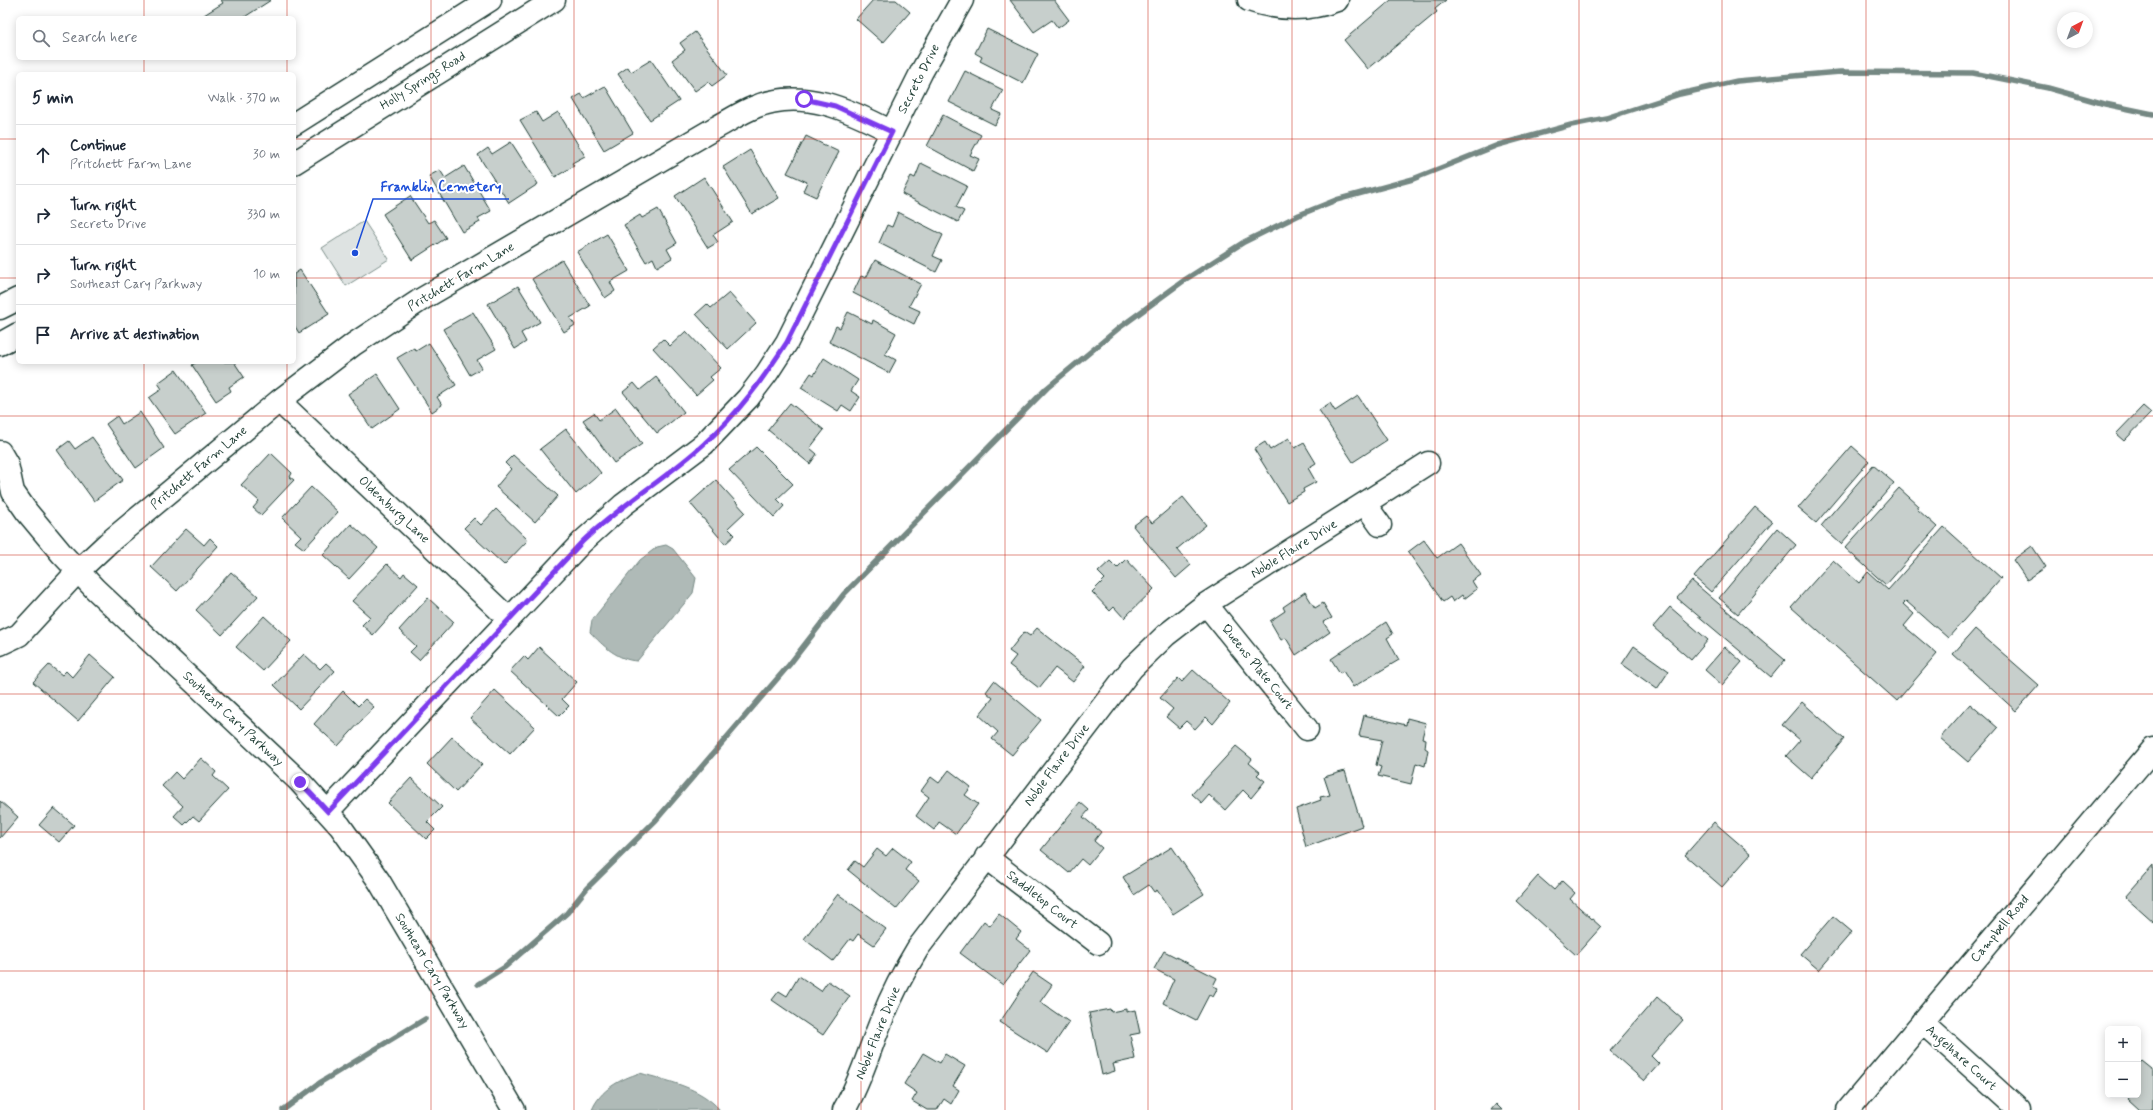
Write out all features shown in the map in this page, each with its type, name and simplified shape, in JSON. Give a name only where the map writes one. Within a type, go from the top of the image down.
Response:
[{"type":"street","points":[[296,123],[490,0]]},
{"type":"street","name":"Holly Springs Road","points":[[296,162],[554,0]]},
{"type":"street","name":"Secreto Drive","points":[[328,812],[601,523],[704,444],[748,398],[787,342],[942,34],[962,0]]},
{"type":"street","points":[[1249,0],[1278,8],[1296,8],[1327,4],[1337,0]]},
{"type":"street","name":"Pritchett Farm Lane","points":[[0,644],[19,635],[77,572],[279,401],[354,344],[422,299],[756,106],[788,100],[804,99],[821,102],[865,118],[892,132]]},
{"type":"street","points":[[0,308],[16,300]]},
{"type":"street","points":[[0,344],[16,335]]},
{"type":"street","name":"Oldenburg Lane","points":[[279,401],[509,619]]},
{"type":"street","name":"Southeast Cary Parkway","points":[[0,452],[7,464],[7,488],[77,572],[300,782],[328,812],[351,840],[379,881],[514,1110]]},
{"type":"street","name":"Noble Flaire Drive","points":[[844,1110],[862,1075],[882,1018],[905,969],[933,927],[1120,682],[1166,635],[1206,604],[1428,463]]},
{"type":"street","points":[[1365,504],[1380,525]]},
{"type":"street","name":"Queens Plate Court","points":[[1206,604],[1307,729]]},
{"type":"street","name":"Campbell Road","points":[[1848,1110],[2153,749]]},
{"type":"street","name":"Saddletop Court","points":[[986,857],[1098,944]]},
{"type":"street","name":"Angelhare Court","points":[[1922,1022],[2018,1110]]},
{"type":"shaded area","points":[[364,221],[389,259],[346,286],[322,248]]},
{"type":"shaded area","points":[[666,545],[673,549],[696,578],[693,593],[637,661],[623,658],[611,651],[590,632],[592,620],[640,560],[657,547]]},
{"type":"shaded area","points":[[640,1073],[672,1082],[693,1090],[712,1102],[720,1110],[592,1110],[605,1091],[625,1078]]},
{"type":"building","points":[[221,0],[271,0],[246,16],[204,16],[223,3]]},
{"type":"building","points":[[873,0],[896,0],[910,12],[883,43],[856,19]]},
{"type":"building","points":[[1010,0],[1054,0],[1069,20],[1058,28],[1052,20],[1034,32]]},
{"type":"building","points":[[1391,0],[1446,0],[1435,9],[1437,12],[1368,69],[1344,40]]},
{"type":"building","points":[[987,29],[1038,54],[1023,83],[980,61],[982,57],[975,53]]},
{"type":"building","points":[[695,32],[727,75],[712,86],[708,82],[695,91],[672,60],[685,50],[680,43]]},
{"type":"building","points":[[651,60],[679,101],[650,120],[618,74],[628,67],[631,72]]},
{"type":"building","points":[[965,71],[1003,90],[992,110],[1001,114],[995,125],[949,102]]},
{"type":"building","points":[[605,86],[633,133],[604,150],[573,99],[581,94],[584,98]]},
{"type":"building","points":[[536,112],[542,122],[558,112],[585,156],[572,163],[574,166],[555,177],[520,120]]},
{"type":"building","points":[[943,115],[981,135],[970,155],[979,159],[973,171],[927,146]]},
{"type":"building","points":[[806,136],[839,152],[816,197],[803,191],[807,182],[787,173]]},
{"type":"building","points":[[511,142],[538,184],[509,203],[478,155],[488,148],[492,154]]},
{"type":"building","points":[[750,150],[779,198],[752,214],[723,167]]},
{"type":"building","points":[[921,163],[967,186],[956,207],[964,211],[958,222],[902,194],[911,176],[915,178]]},
{"type":"building","points":[[464,166],[491,211],[478,218],[480,222],[462,232],[429,176],[440,170],[445,178]]},
{"type":"building","points":[[704,177],[733,222],[713,235],[718,242],[708,248],[675,196]]},
{"type":"building","points":[[410,196],[428,223],[434,220],[446,238],[412,260],[383,214]]},
{"type":"building","points":[[658,209],[677,243],[667,249],[672,258],[657,267],[653,258],[646,262],[624,225],[640,215],[642,218]]},
{"type":"building","points":[[898,212],[943,235],[933,256],[942,260],[936,272],[879,243],[887,225],[892,227]]},
{"type":"building","points":[[607,234],[629,271],[610,282],[615,291],[605,298],[577,252]]},
{"type":"building","points":[[562,260],[590,306],[570,318],[575,325],[564,332],[532,279]]},
{"type":"building","points":[[875,260],[921,284],[909,306],[920,311],[914,324],[853,293],[861,276],[866,278]]},
{"type":"building","points":[[300,270],[329,314],[299,333],[296,328],[296,273]]},
{"type":"building","points":[[518,286],[540,322],[521,333],[526,342],[515,349],[488,304]]},
{"type":"building","points":[[729,293],[756,323],[728,349],[696,314],[707,304],[711,308]]},
{"type":"building","points":[[473,312],[496,349],[477,360],[482,368],[470,375],[443,329]]},
{"type":"building","points":[[848,312],[872,324],[873,320],[896,333],[885,354],[896,360],[889,373],[829,342],[836,326],[840,328]]},
{"type":"building","points":[[686,331],[721,368],[710,377],[713,380],[696,395],[653,348],[663,339],[670,346]]},
{"type":"building","points":[[429,343],[456,385],[437,397],[442,405],[432,412],[397,358],[414,348],[416,351]]},
{"type":"building","points":[[824,358],[858,380],[851,391],[860,397],[851,411],[842,405],[838,411],[801,388],[811,373],[814,375]]},
{"type":"building","points":[[235,364],[244,377],[229,387],[231,391],[216,401],[192,365]]},
{"type":"building","points":[[176,370],[206,413],[175,434],[149,398],[162,389],[158,383]]},
{"type":"building","points":[[377,374],[400,409],[372,429],[348,394]]},
{"type":"building","points":[[656,377],[684,412],[657,433],[623,392],[634,383],[640,390]]},
{"type":"building","points":[[1358,396],[1387,440],[1353,462],[1319,410],[1330,403],[1335,411]]},
{"type":"building","points":[[790,403],[824,430],[810,448],[817,454],[810,464],[768,430]]},
{"type":"building","points":[[2143,406],[2151,413],[2124,441],[2116,434]]},
{"type":"building","points":[[616,408],[642,444],[614,463],[583,420],[594,413],[599,420]]},
{"type":"building","points":[[140,412],[164,448],[136,468],[106,424],[117,416],[122,424]]},
{"type":"building","points":[[566,429],[601,473],[576,494],[540,449]]},
{"type":"building","points":[[92,437],[123,480],[94,501],[57,450],[69,441],[75,449]]},
{"type":"building","points":[[1289,438],[1295,448],[1304,443],[1316,463],[1308,468],[1316,482],[1303,489],[1304,492],[1287,502],[1254,449],[1265,442],[1270,450]]},
{"type":"building","points":[[1852,446],[1869,461],[1816,523],[1798,508]]},
{"type":"building","points":[[756,447],[793,484],[777,499],[784,506],[774,517],[729,470]]},
{"type":"building","points":[[271,453],[292,473],[290,477],[294,480],[261,515],[253,508],[259,501],[241,485]]},
{"type":"building","points":[[513,455],[558,496],[535,522],[496,487],[511,469],[505,463]]},
{"type":"building","points":[[1873,465],[1894,483],[1841,544],[1821,526]]},
{"type":"building","points":[[716,480],[745,512],[728,528],[735,535],[725,544],[690,503]]},
{"type":"building","points":[[311,487],[338,512],[304,549],[295,542],[301,536],[282,518]]},
{"type":"building","points":[[1899,488],[1919,506],[1917,509],[1937,527],[1886,585],[1845,548]]},
{"type":"building","points":[[1183,497],[1206,525],[1177,549],[1191,565],[1176,578],[1133,526],[1146,516],[1152,523]]},
{"type":"building","points":[[1755,507],[1772,522],[1711,592],[1694,577]]},
{"type":"building","points":[[496,509],[528,540],[504,565],[464,528],[474,518],[481,525]]},
{"type":"building","points":[[351,524],[378,548],[349,579],[323,555]]},
{"type":"building","points":[[1944,527],[2001,578],[1948,638],[1906,601],[1903,604],[1914,614],[1904,626],[1937,654],[1897,701],[1791,607],[1833,560],[1859,583],[1868,572],[1888,590]]},
{"type":"building","points":[[1777,528],[1796,545],[1738,614],[1719,598]]},
{"type":"building","points":[[186,529],[204,545],[210,538],[218,546],[177,591],[151,567]]},
{"type":"building","points":[[1424,540],[1437,558],[1458,543],[1481,575],[1472,581],[1477,589],[1464,599],[1462,595],[1453,602],[1450,597],[1443,602],[1408,552]]},
{"type":"building","points":[[2032,546],[2046,567],[2027,580],[2013,560]]},
{"type":"building","points":[[1126,559],[1154,589],[1124,618],[1114,607],[1110,611],[1092,592],[1105,579],[1098,572],[1110,561],[1117,568]]},
{"type":"building","points":[[387,564],[401,577],[404,573],[418,585],[373,635],[362,625],[370,617],[352,601]]},
{"type":"building","points":[[231,572],[258,596],[222,635],[196,610]]},
{"type":"building","points":[[1692,581],[1785,660],[1771,677],[1677,598]]},
{"type":"building","points":[[1305,592],[1315,608],[1323,603],[1332,618],[1323,622],[1330,632],[1296,655],[1286,638],[1281,640],[1270,621],[1285,611],[1283,607]]},
{"type":"building","points":[[428,598],[454,622],[419,660],[410,652],[416,646],[399,630]]},
{"type":"building","points":[[1670,607],[1708,640],[1691,660],[1653,627]]},
{"type":"building","points":[[264,616],[291,641],[263,671],[236,647]]},
{"type":"building","points":[[1386,622],[1393,634],[1387,638],[1399,660],[1353,687],[1343,671],[1340,673],[1331,659]]},
{"type":"building","points":[[1037,628],[1085,666],[1073,682],[1055,668],[1039,688],[1009,665],[1016,656],[1009,651],[1024,632],[1030,636]]},
{"type":"building","points":[[1975,629],[2039,685],[2016,711],[1953,654]]},
{"type":"building","points":[[1634,646],[1669,671],[1657,689],[1622,664]]},
{"type":"building","points":[[539,647],[577,682],[562,699],[569,706],[559,716],[510,671],[524,656],[528,660]]},
{"type":"building","points":[[1725,647],[1742,662],[1722,685],[1705,670]]},
{"type":"building","points":[[304,654],[320,669],[326,663],[335,671],[299,709],[274,685]]},
{"type":"building","points":[[90,655],[115,677],[78,721],[33,682],[49,665],[62,675],[66,671],[72,677]]},
{"type":"building","points":[[1193,670],[1230,703],[1213,724],[1206,717],[1195,729],[1186,721],[1179,728],[1166,717],[1173,709],[1160,698],[1178,678],[1182,682]]},
{"type":"building","points":[[994,681],[1041,720],[1012,755],[992,739],[998,732],[979,715],[993,698],[986,692]]},
{"type":"building","points":[[495,690],[535,727],[510,754],[470,718]]},
{"type":"building","points":[[343,691],[358,706],[365,699],[374,707],[338,746],[314,724]]},
{"type":"building","points":[[1802,702],[1844,739],[1811,778],[1786,756],[1800,740],[1782,725]]},
{"type":"building","points":[[1970,704],[1998,728],[1968,762],[1940,738]]},
{"type":"building","points":[[1364,715],[1406,725],[1407,718],[1426,723],[1422,738],[1426,739],[1425,748],[1428,750],[1425,766],[1416,763],[1411,784],[1378,776],[1381,767],[1376,765],[1382,740],[1359,736]]},
{"type":"building","points":[[452,737],[482,764],[456,792],[427,764]]},
{"type":"building","points":[[1236,746],[1252,759],[1249,763],[1260,772],[1257,775],[1265,781],[1251,798],[1243,790],[1225,810],[1209,795],[1202,803],[1192,794]]},
{"type":"building","points":[[201,758],[216,772],[213,776],[228,790],[199,821],[193,816],[184,825],[174,816],[183,806],[162,786],[175,772],[182,779]]},
{"type":"building","points":[[949,770],[971,787],[965,795],[978,804],[956,834],[939,822],[934,830],[916,816],[929,797],[921,791],[931,777],[939,783]]},
{"type":"building","points":[[1345,771],[1362,826],[1306,847],[1296,809],[1321,800],[1320,797],[1330,795],[1324,777]]},
{"type":"building","points":[[411,778],[442,807],[427,822],[435,830],[426,839],[388,803]]},
{"type":"building","points":[[0,801],[18,817],[0,838]]},
{"type":"building","points":[[1080,802],[1089,810],[1083,817],[1101,832],[1094,841],[1102,848],[1088,865],[1081,859],[1069,873],[1041,850]]},
{"type":"building","points":[[54,808],[74,825],[59,842],[39,825]]},
{"type":"building","points":[[1714,822],[1751,854],[1722,887],[1685,855]]},
{"type":"building","points":[[1172,847],[1204,894],[1173,914],[1157,890],[1154,892],[1149,885],[1134,895],[1123,877]]},
{"type":"building","points":[[893,848],[911,862],[905,870],[919,881],[896,909],[848,870],[855,861],[863,867],[877,849],[886,856]]},
{"type":"building","points":[[2153,865],[2153,922],[2125,897]]},
{"type":"building","points":[[1538,876],[1554,890],[1562,881],[1575,893],[1570,899],[1601,927],[1576,955],[1516,901]]},
{"type":"building","points":[[838,894],[886,929],[874,945],[858,934],[853,941],[850,939],[833,961],[804,939]]},
{"type":"building","points":[[999,914],[1021,932],[1016,939],[1030,950],[1003,985],[960,953],[984,921],[990,926]]},
{"type":"building","points":[[1833,916],[1852,932],[1819,970],[1800,954]]},
{"type":"building","points":[[1164,951],[1217,978],[1213,986],[1218,988],[1213,997],[1209,995],[1196,1020],[1163,1003],[1174,979],[1154,969]]},
{"type":"building","points":[[1033,972],[1052,985],[1040,1002],[1069,1022],[1048,1053],[1000,1022]]},
{"type":"building","points":[[799,976],[821,991],[828,981],[850,996],[823,1035],[772,1000],[779,991],[787,996]]},
{"type":"building","points":[[1657,997],[1683,1020],[1651,1056],[1659,1064],[1644,1081],[1610,1051]]},
{"type":"building","points":[[1110,1009],[1111,1012],[1126,1009],[1126,1012],[1135,1010],[1140,1033],[1130,1035],[1135,1059],[1113,1064],[1115,1071],[1102,1075],[1089,1013]]},
{"type":"building","points":[[923,1053],[940,1063],[945,1054],[965,1066],[953,1086],[959,1090],[951,1104],[944,1099],[937,1110],[927,1110],[912,1101],[917,1093],[904,1084]]},
{"type":"building","points":[[2143,1061],[2153,1069],[2153,1110],[2139,1110],[2127,1099],[2141,1098],[2141,1063]]},
{"type":"building","points":[[1496,1104],[1502,1110],[1491,1110]]},
{"type":"waterway","points":[[478,984],[505,967],[567,913],[587,888],[656,820],[789,665],[844,594],[1047,388],[1119,328],[1186,279],[1244,242],[1299,215],[1336,200],[1413,179],[1498,145],[1571,125],[1606,118],[1680,94],[1737,81],[1840,72],[1973,73],[2048,88],[2105,104],[2153,114]]},
{"type":"waterway","points":[[283,1110],[321,1082],[425,1019]]},
{"type":"place","name":"Franklin Cemetery","points":[[355,253]]},
{"type":"route","points":[[300,782],[328,812],[601,523],[623,505],[682,463],[724,426],[767,373],[787,342],[892,132],[865,118],[835,106],[804,99]]}]
